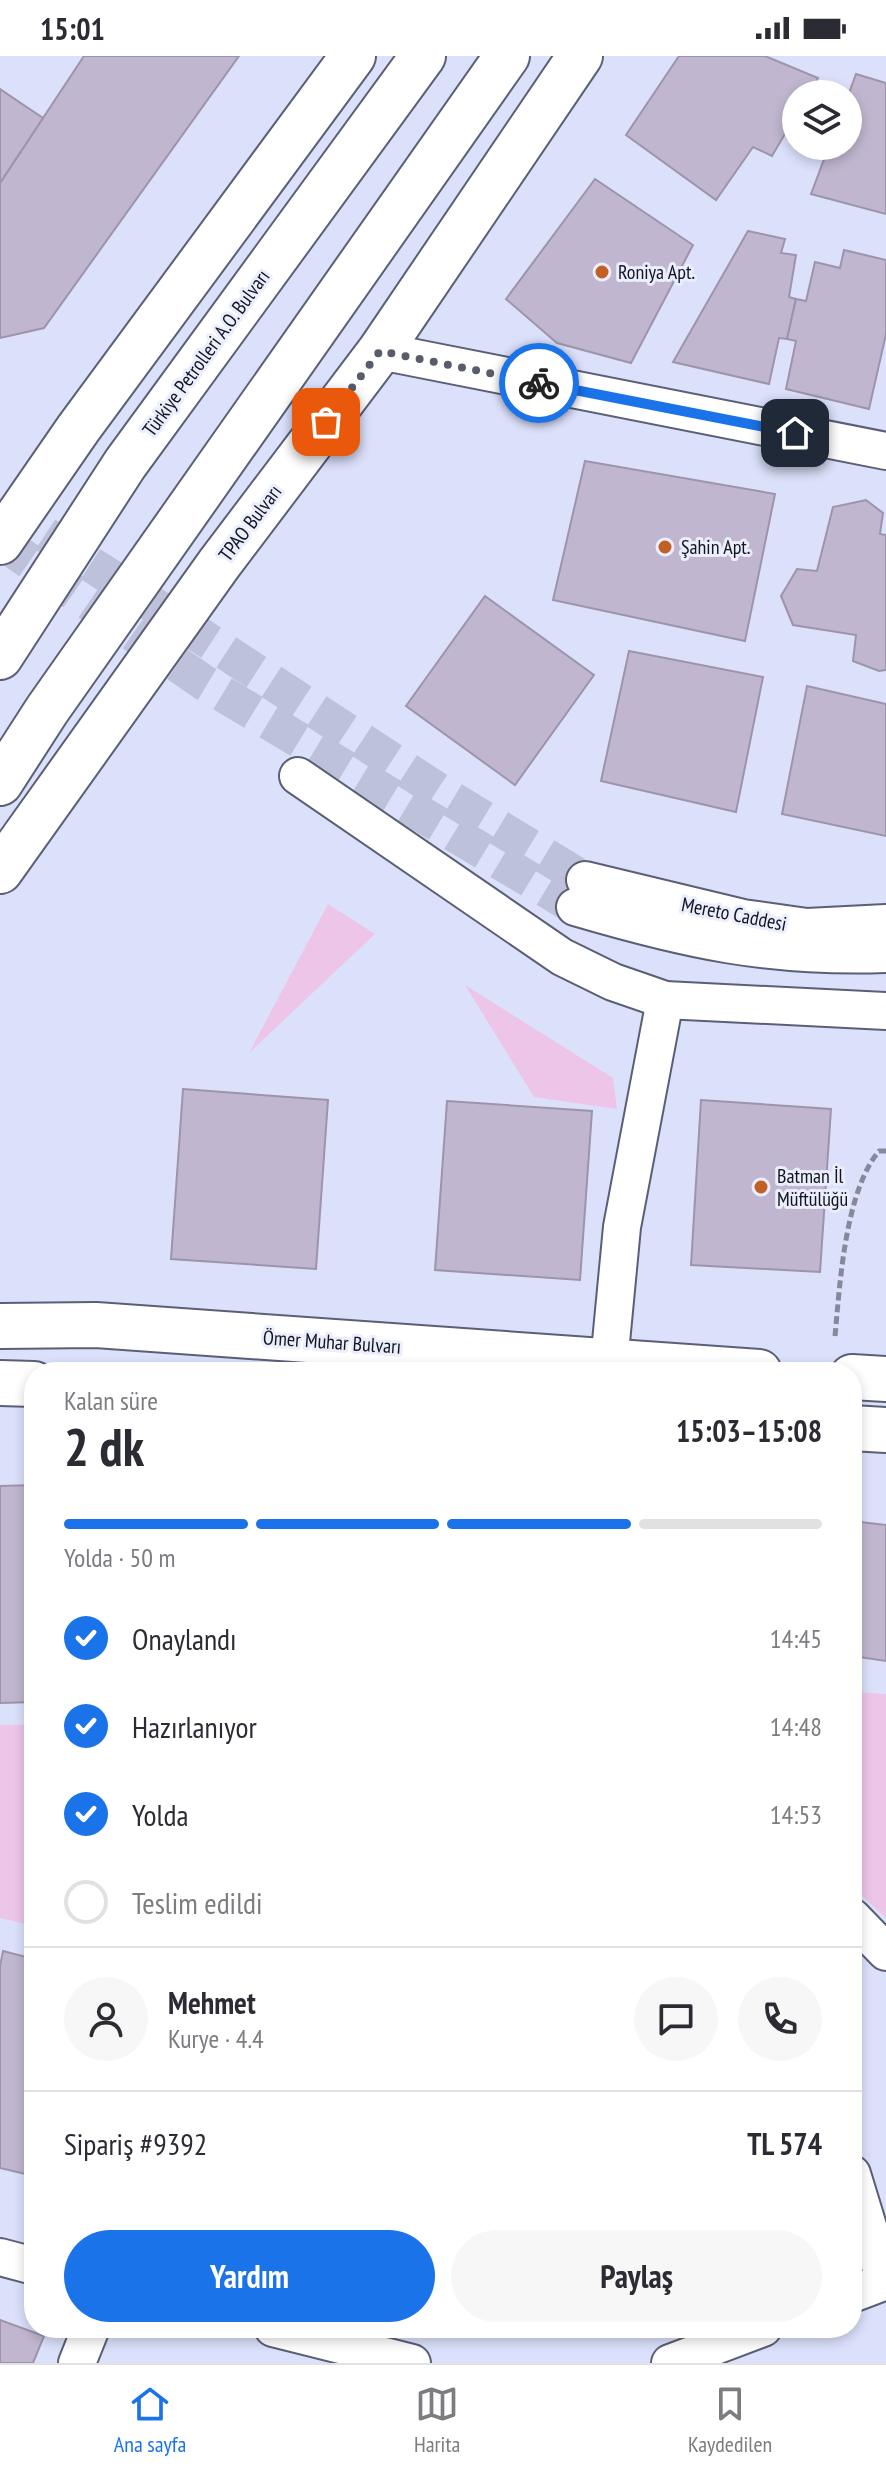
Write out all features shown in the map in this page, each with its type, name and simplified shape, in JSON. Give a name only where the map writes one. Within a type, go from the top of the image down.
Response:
[{"type":"main road","points":[[0,542],[78,429],[353,56]]},
{"type":"main road","name":"Türkiye Petrolleri A.O. Bulvarı","points":[[0,657],[125,464],[423,56]]},
{"type":"main road","points":[[0,783],[56,697],[507,56]]},
{"type":"main road","name":"TPAO Bulvarı","points":[[0,871],[219,564],[380,351],[580,56]]},
{"type":"main road","name":"Ömer Muhar Bulvarı","points":[[0,1326],[96,1325],[596,1362]]},
{"type":"main road","points":[[862,1378],[886,1379]]},
{"type":"main road","points":[[0,1383],[24,1384]]},
{"type":"main road","points":[[862,1429],[886,1430]]},
{"type":"street","points":[[380,351],[886,451]]},
{"type":"street","points":[[298,776],[562,957],[613,982],[665,1000],[886,1011]]},
{"type":"street","name":"Mereto Caddesi","points":[[886,923],[807,927],[580,894],[726,946],[773,953],[886,954]]},
{"type":"street","points":[[609,1362],[622,1227],[665,1000]]},
{"type":"street","points":[[862,1927],[886,1952]]},
{"type":"street","points":[[862,2225],[874,2286]]},
{"type":"street","points":[[0,2257],[24,2263]]},
{"type":"street","points":[[77,2363],[87,2338]]},
{"type":"street","points":[[313,2338],[412,2363]]},
{"type":"street","points":[[670,2363],[736,2338]]},
{"type":"path","points":[[835,1336],[841,1259],[867,1166],[879,1151],[886,1151]]},
{"type":"shaded area","points":[[328,904],[375,934],[249,1053]]},
{"type":"shaded area","points":[[465,985],[613,1078],[617,1109],[534,1097]]},
{"type":"shaded area","points":[[862,1693],[886,1694],[886,1918],[862,1895]]},
{"type":"shaded area","points":[[0,1725],[24,1725],[24,1924],[0,1918]]},
{"type":"building","points":[[84,56],[239,56],[44,328],[0,338],[0,183]]},
{"type":"building","points":[[679,56],[765,56],[818,78],[782,80],[782,139],[772,156],[753,147],[716,200],[626,135]]},
{"type":"building","points":[[856,74],[886,83],[886,214],[811,194],[824,160],[862,160],[862,80],[854,80]]},
{"type":"building","points":[[0,89],[43,118],[0,183]]},
{"type":"building","name":"Roniya Apt.","points":[[595,179],[693,245],[631,363],[557,343],[506,299]]},
{"type":"building","points":[[748,231],[785,239],[781,253],[796,255],[789,297],[796,299],[787,339],[779,338],[769,384],[673,362]]},
{"type":"building","points":[[844,250],[886,260],[886,334],[869,409],[786,389],[796,341],[787,339],[796,299],[806,301],[815,262],[840,268]]},
{"type":"building","name":"Şahin Apt.","points":[[585,461],[775,494],[745,641],[553,600]]},
{"type":"building","points":[[866,500],[883,513],[880,534],[886,535],[886,670],[879,671],[853,661],[856,635],[793,625],[781,596],[797,569],[817,571],[833,507]]},
{"type":"building","points":[[485,596],[594,675],[515,785],[406,706]]},
{"type":"building","points":[[629,651],[763,677],[736,812],[601,781]]},
{"type":"building","points":[[807,686],[886,704],[886,836],[782,814]]},
{"type":"building","points":[[183,1089],[328,1100],[316,1269],[171,1259]]},
{"type":"building","name":"Batman İl Müftülüğü","points":[[701,1100],[831,1109],[820,1272],[691,1265]]},
{"type":"building","points":[[447,1101],[592,1111],[580,1280],[435,1270]]},
{"type":"building","points":[[24,1485],[24,1702],[0,1703],[0,1486]]},
{"type":"building","points":[[862,1522],[886,1525],[886,1661],[862,1657]]},
{"type":"building","points":[[3,1951],[24,1956],[24,2174],[0,2168],[0,1966]]},
{"type":"building","points":[[0,2320],[24,2329],[24,2338],[43,2338],[33,2363],[0,2363]]},
{"type":"tunnel","points":[[0,505],[445,795],[585,880]]},
{"type":"tunnel","points":[[0,541],[203,682],[575,907]]},
{"type":"way so far","points":[[326,422],[380,351],[539,383]]},
{"type":"place","name":"Roniya Apt.","points":[[602,272]]},
{"type":"place","name":"Şahin Apt.","points":[[665,547]]},
{"type":"place","name":"Batman İl Müftülüğü","points":[[761,1187]]},
{"type":"route","points":[[539,383],[795,433]]}]
